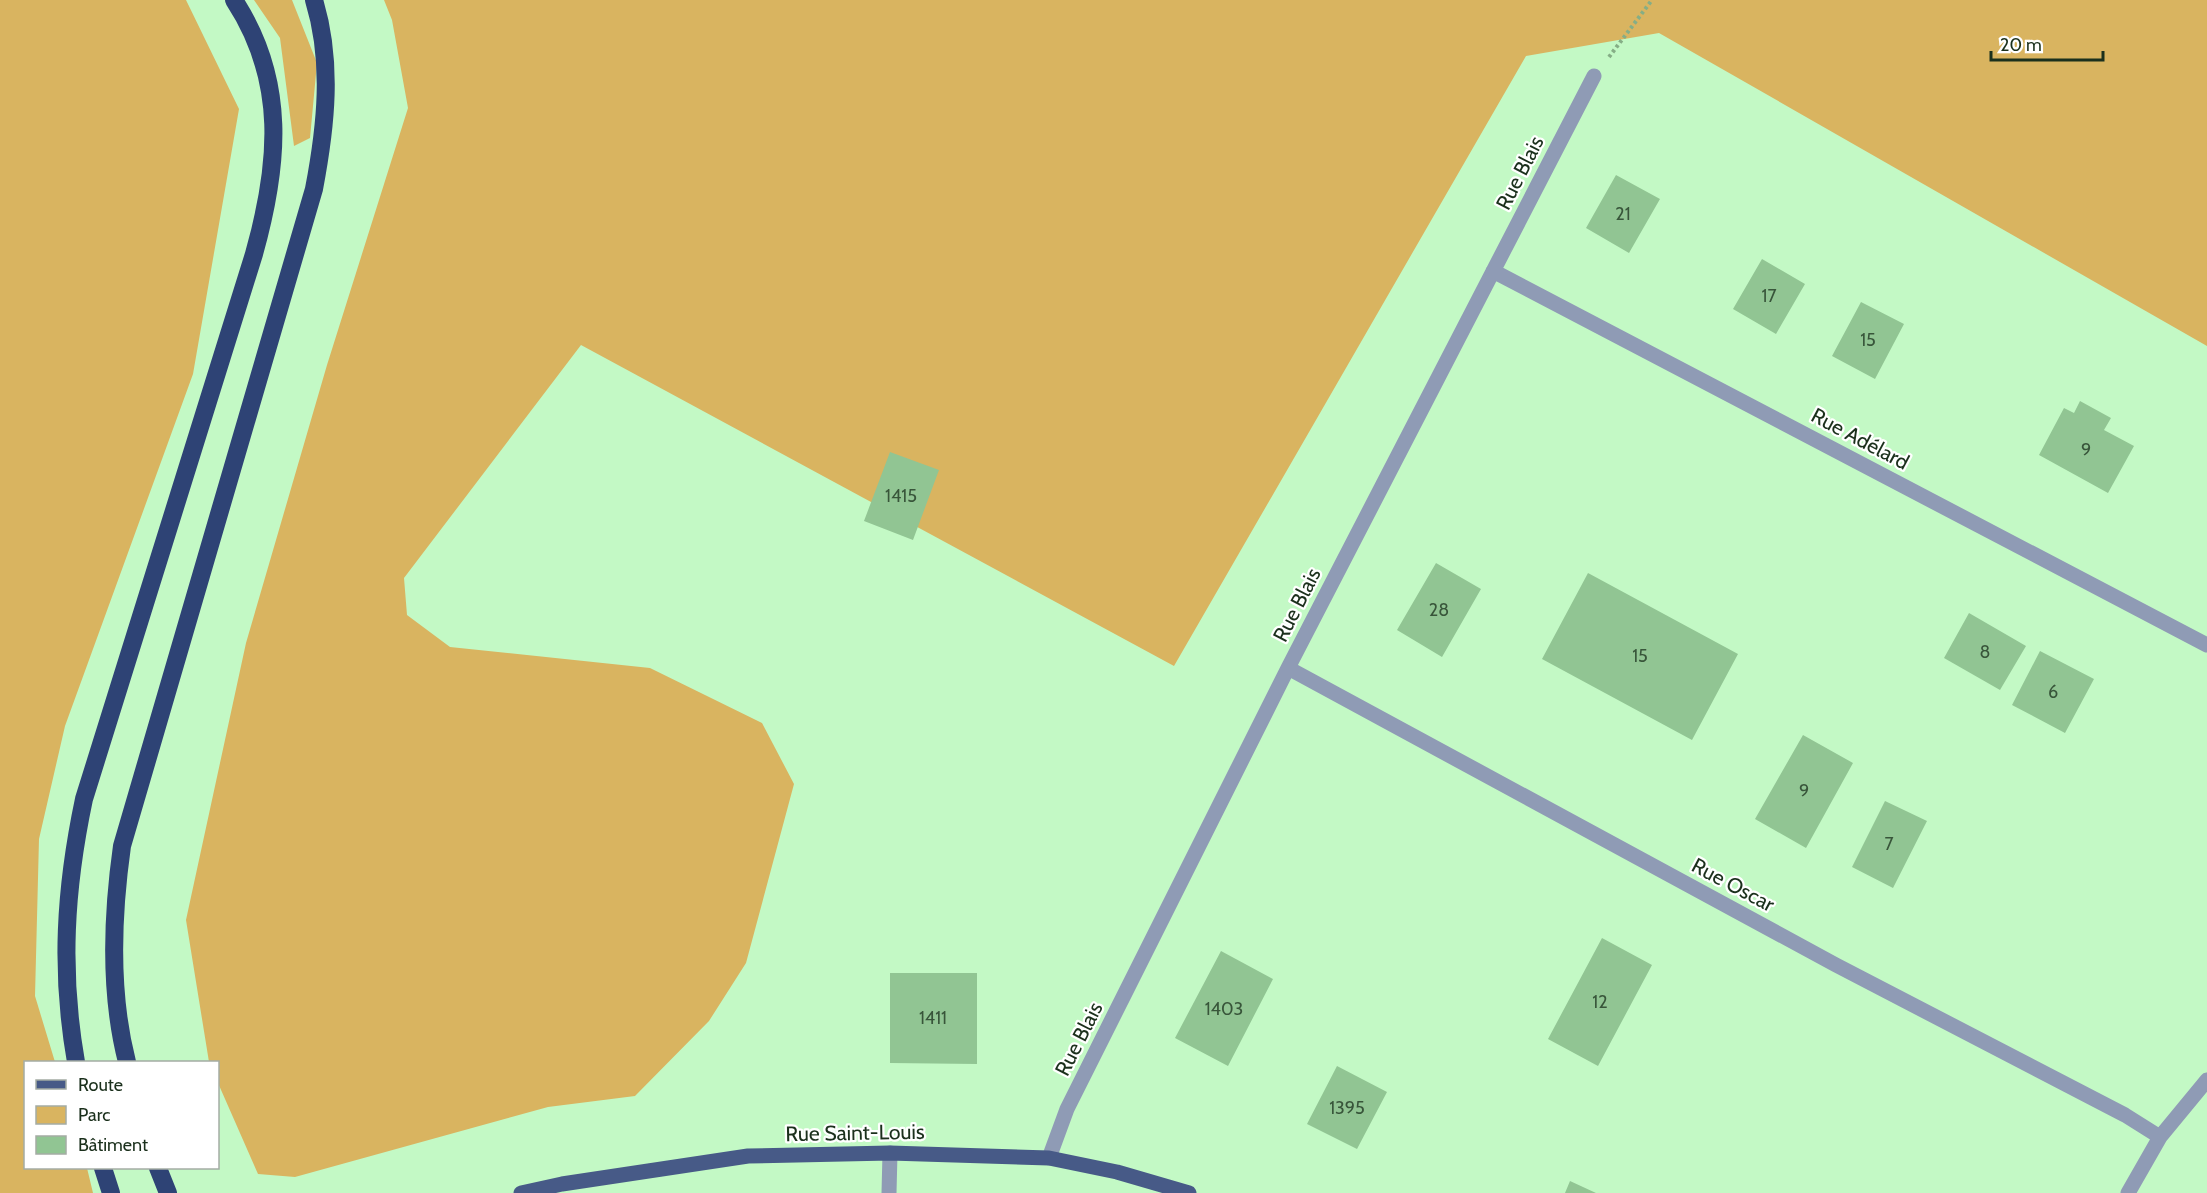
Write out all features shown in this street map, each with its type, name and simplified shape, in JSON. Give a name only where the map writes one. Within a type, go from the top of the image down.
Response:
[{"type":"highway","points":[[76,1061],[67,993],[66,924],[71,859],[80,818],[94,763],[254,254],[272,182],[274,144],[269,87],[255,41],[234,0]]},
{"type":"highway","points":[[127,1061],[117,995],[114,933],[122,846],[314,189],[325,121],[326,83],[323,44],[314,0]]},
{"type":"highway","points":[[105,1169],[111,1193]]},
{"type":"highway","points":[[159,1169],[168,1193]]},
{"type":"main road","name":"Rue Saint-Louis","points":[[521,1193],[562,1184],[748,1156],[890,1153],[1049,1158],[1117,1172],[1189,1193]]},
{"type":"street","name":"Rue Blais","points":[[1049,1158],[1067,1109],[1288,668],[1594,76]]},
{"type":"street","name":"Rue Adélard","points":[[1493,271],[2207,645]]},
{"type":"street","name":"Rue Oscar","points":[[1288,668],[1836,965],[2125,1115],[2160,1137]]},
{"type":"street","points":[[2128,1193],[2160,1137],[2207,1080]]},
{"type":"street","points":[[889,1193],[890,1153]]},
{"type":"path","points":[[1594,76],[1652,0]]},
{"type":"green space","points":[[0,0],[186,0],[239,109],[193,374],[65,726],[39,839],[35,996],[55,1061],[24,1061],[24,1169],[87,1169],[93,1193],[0,1193]]},
{"type":"green space","points":[[254,0],[292,0],[317,63],[310,138],[294,146],[280,38]]},
{"type":"green space","points":[[384,0],[2207,0],[2207,346],[1659,33],[1526,56],[1174,666],[581,345],[404,578],[407,615],[450,647],[650,668],[762,723],[794,784],[746,963],[709,1021],[635,1096],[548,1107],[295,1177],[258,1174],[219,1085],[219,1061],[209,1061],[186,920],[246,643],[327,365],[408,108],[392,20]]},
{"type":"building","points":[[1616,175],[1660,199],[1629,253],[1586,228]]},
{"type":"building","points":[[1762,259],[1805,284],[1776,334],[1733,309]]},
{"type":"building","points":[[1861,302],[1904,324],[1875,379],[1832,356]]},
{"type":"building","points":[[2080,401],[2111,418],[2104,430],[2134,446],[2108,493],[2039,455],[2064,408],[2074,413]]},
{"type":"building","points":[[890,452],[939,470],[913,540],[864,521]]},
{"type":"building","points":[[1436,563],[1481,589],[1442,657],[1397,630]]},
{"type":"building","points":[[1588,573],[1738,654],[1692,740],[1542,659]]},
{"type":"building","points":[[1969,613],[2026,646],[2000,690],[1944,658]]},
{"type":"building","points":[[2040,651],[2094,679],[2065,733],[2012,705]]},
{"type":"building","points":[[1803,735],[1853,763],[1806,848],[1755,819]]},
{"type":"building","points":[[1885,801],[1927,821],[1893,888],[1852,867]]},
{"type":"building","points":[[1602,938],[1652,965],[1598,1066],[1548,1039]]},
{"type":"building","points":[[1221,951],[1273,979],[1228,1066],[1175,1038]]},
{"type":"building","points":[[890,973],[977,973],[977,1064],[890,1063]]},
{"type":"building","points":[[1337,1066],[1387,1092],[1357,1149],[1307,1124]]},
{"type":"building","points":[[1570,1181],[1596,1193],[1565,1193]]}]
